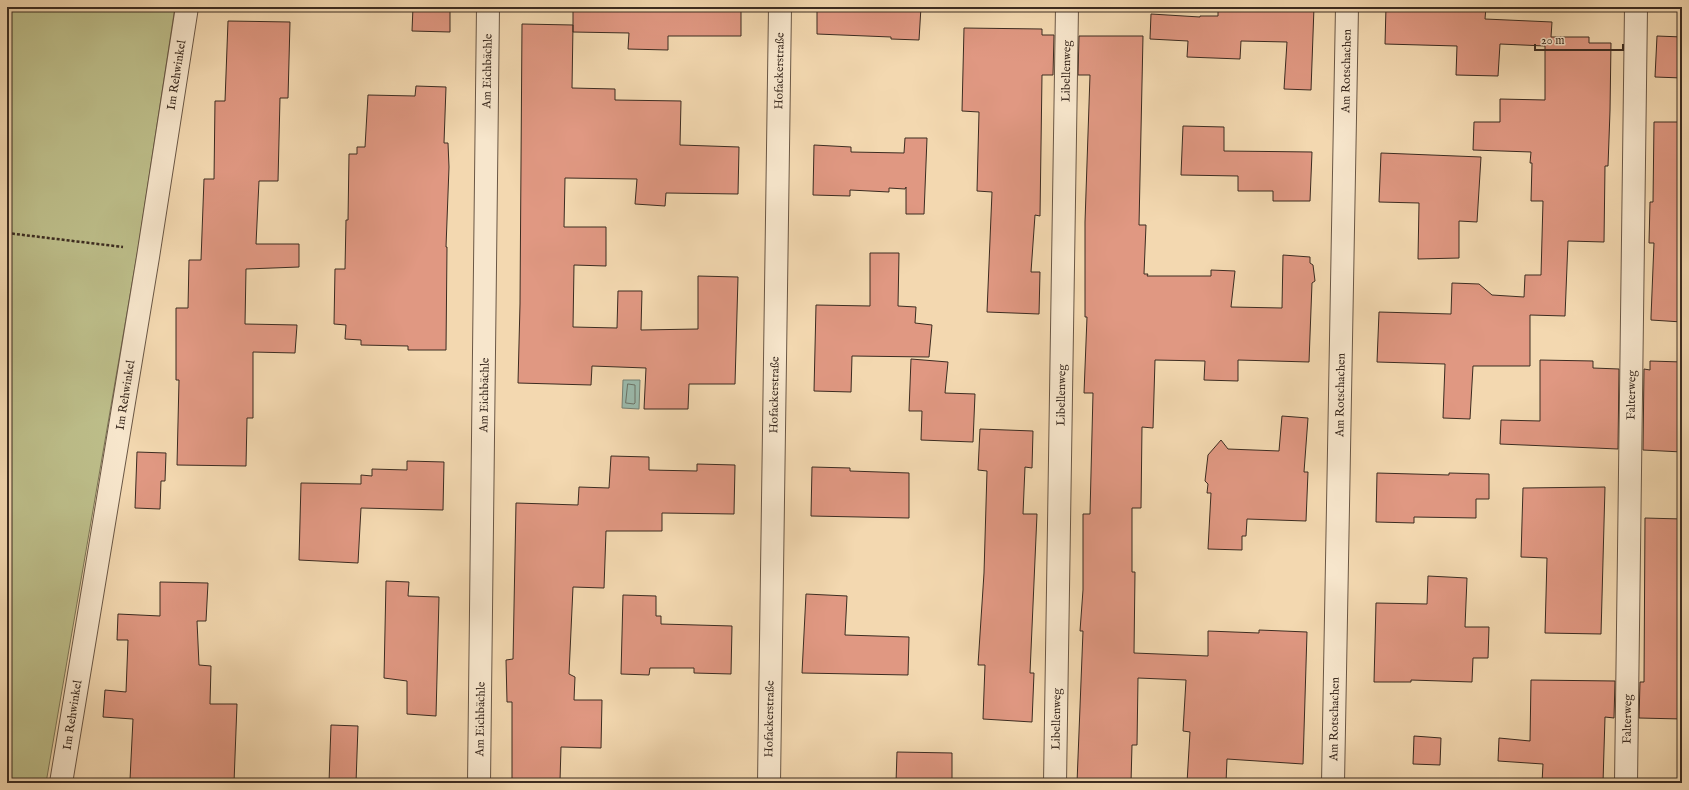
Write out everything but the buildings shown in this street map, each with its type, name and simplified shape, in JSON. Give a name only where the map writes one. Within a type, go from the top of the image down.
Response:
[{"type":"street","name":"Im Rehwinkel","points":[[61,783],[187,7]]},
{"type":"street","name":"Am Eichbächle","points":[[479,783],[488,7]]},
{"type":"street","name":"Hofackerstraße","points":[[768,783],[780,7]]},
{"type":"street","name":"Libellenweg","points":[[1055,783],[1067,7]]},
{"type":"street","name":"Am Rotschachen","points":[[1333,783],[1347,7]]},
{"type":"street","name":"Falterweg","points":[[1626,783],[1636,7]]},
{"type":"path","points":[[7,233],[138,249],[148,252]]},
{"type":"green space","points":[[7,7],[175,7],[138,249],[46,783],[7,783]]},
{"type":"water","points":[[623,380],[640,380],[639,409],[622,408]]}]
